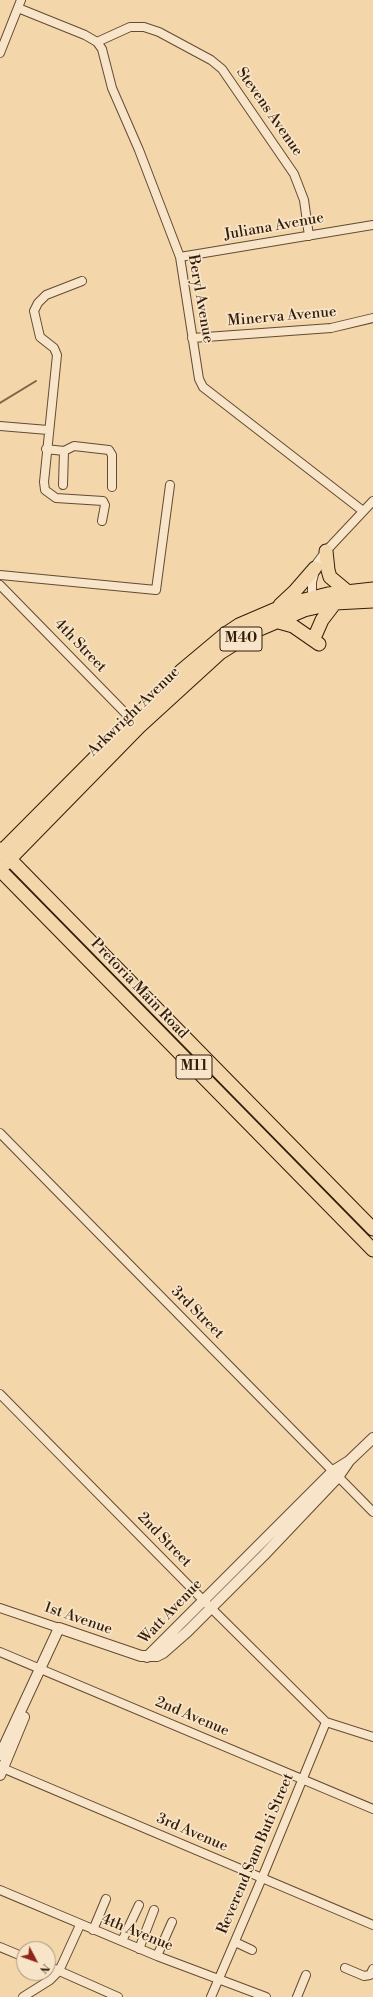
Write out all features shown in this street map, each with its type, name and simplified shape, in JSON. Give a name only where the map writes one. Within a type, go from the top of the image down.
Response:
[{"type":"main road","points":[[326,551],[330,577],[348,592]]},
{"type":"main road","points":[[315,568],[274,616],[317,640],[322,620],[336,603]]},
{"type":"main road","name":"M40","points":[[312,603],[348,592],[373,589]]},
{"type":"main road","name":"M40","points":[[312,603],[373,601]]},
{"type":"main road","name":"Arkwright Avenue","points":[[0,870],[3,853],[136,723],[220,653],[255,631],[274,616],[312,603]]},
{"type":"main road","name":"Arkwright Avenue","points":[[3,853],[22,846],[136,723]]},
{"type":"main road","points":[[22,846],[22,861],[25,874]]},
{"type":"main road","name":"Pretoria Main Road","points":[[3,853],[373,1230]]},
{"type":"main road","name":"Pretoria Main Road","points":[[0,870],[373,1250]]},
{"type":"main road","points":[[0,882],[14,884]]},
{"type":"street","points":[[0,53],[20,4],[97,42]]},
{"type":"street","name":"Stevens Avenue","points":[[97,42],[130,27],[144,27],[159,32],[211,60],[222,70],[294,174],[304,200],[310,236]]},
{"type":"street","name":"Beryl Avenue","points":[[97,42],[104,53],[112,88],[137,144],[180,257],[199,379],[207,391],[363,511]]},
{"type":"street","name":"Juliana Avenue","points":[[180,257],[373,225]]},
{"type":"street","points":[[82,281],[46,295],[35,308],[40,337],[54,348],[57,355],[48,430],[44,482],[45,490],[51,496],[62,499],[103,501],[105,505],[102,521]]},
{"type":"street","name":"Minerva Avenue","points":[[192,338],[331,328],[373,318]]},
{"type":"street","points":[[0,426],[48,430]]},
{"type":"street","points":[[46,450],[64,451],[74,446],[109,450],[112,455],[112,487]]},
{"type":"street","points":[[63,486],[64,451]]},
{"type":"street","points":[[0,575],[156,590],[170,485]]},
{"type":"street","points":[[312,603],[312,582],[315,568],[326,551],[373,501]]},
{"type":"street","name":"4th Street","points":[[0,585],[136,723]]},
{"type":"street","name":"3rd Street","points":[[0,1133],[373,1512]]},
{"type":"street","name":"2nd Street","points":[[0,1394],[203,1600],[326,1722]]},
{"type":"street","name":"Watt Avenue","points":[[147,1657],[203,1600],[373,1438]]},
{"type":"street","name":"Watt Avenue","points":[[147,1657],[157,1656],[169,1648],[211,1608],[336,1474]]},
{"type":"street","name":"1st Avenue","points":[[0,1608],[147,1657]]},
{"type":"street","points":[[0,1755],[46,1659],[59,1628]]},
{"type":"street","name":"2nd Avenue","points":[[0,1652],[373,1809]]},
{"type":"street","points":[[1,1770],[41,1669]]},
{"type":"street","points":[[326,1722],[373,1737]]},
{"type":"street","name":"Reverend Sam Buti Street","points":[[211,1997],[326,1722]]},
{"type":"street","name":"3rd Avenue","points":[[1,1770],[373,1925]]},
{"type":"street","name":"4th Avenue","points":[[0,1890],[138,1949],[219,1978],[266,1997]]},
{"type":"street","points":[[93,1930],[106,1898]]},
{"type":"street","points":[[122,1941],[139,1905]]},
{"type":"street","points":[[138,1949],[154,1910]]},
{"type":"street","points":[[157,1956],[172,1922]]},
{"type":"street","points":[[24,1997],[50,1980],[59,1971],[80,1925]]},
{"type":"street","points":[[235,1942],[252,1950]]},
{"type":"street","points":[[0,1947],[16,1953]]},
{"type":"street","points":[[345,1968],[366,1976],[370,1975],[373,1969]]},
{"type":"street","points":[[56,1970],[117,1997]]},
{"type":"street","points":[[297,1997],[306,1975]]},
{"type":"waterway","points":[[0,403],[36,381]]}]
